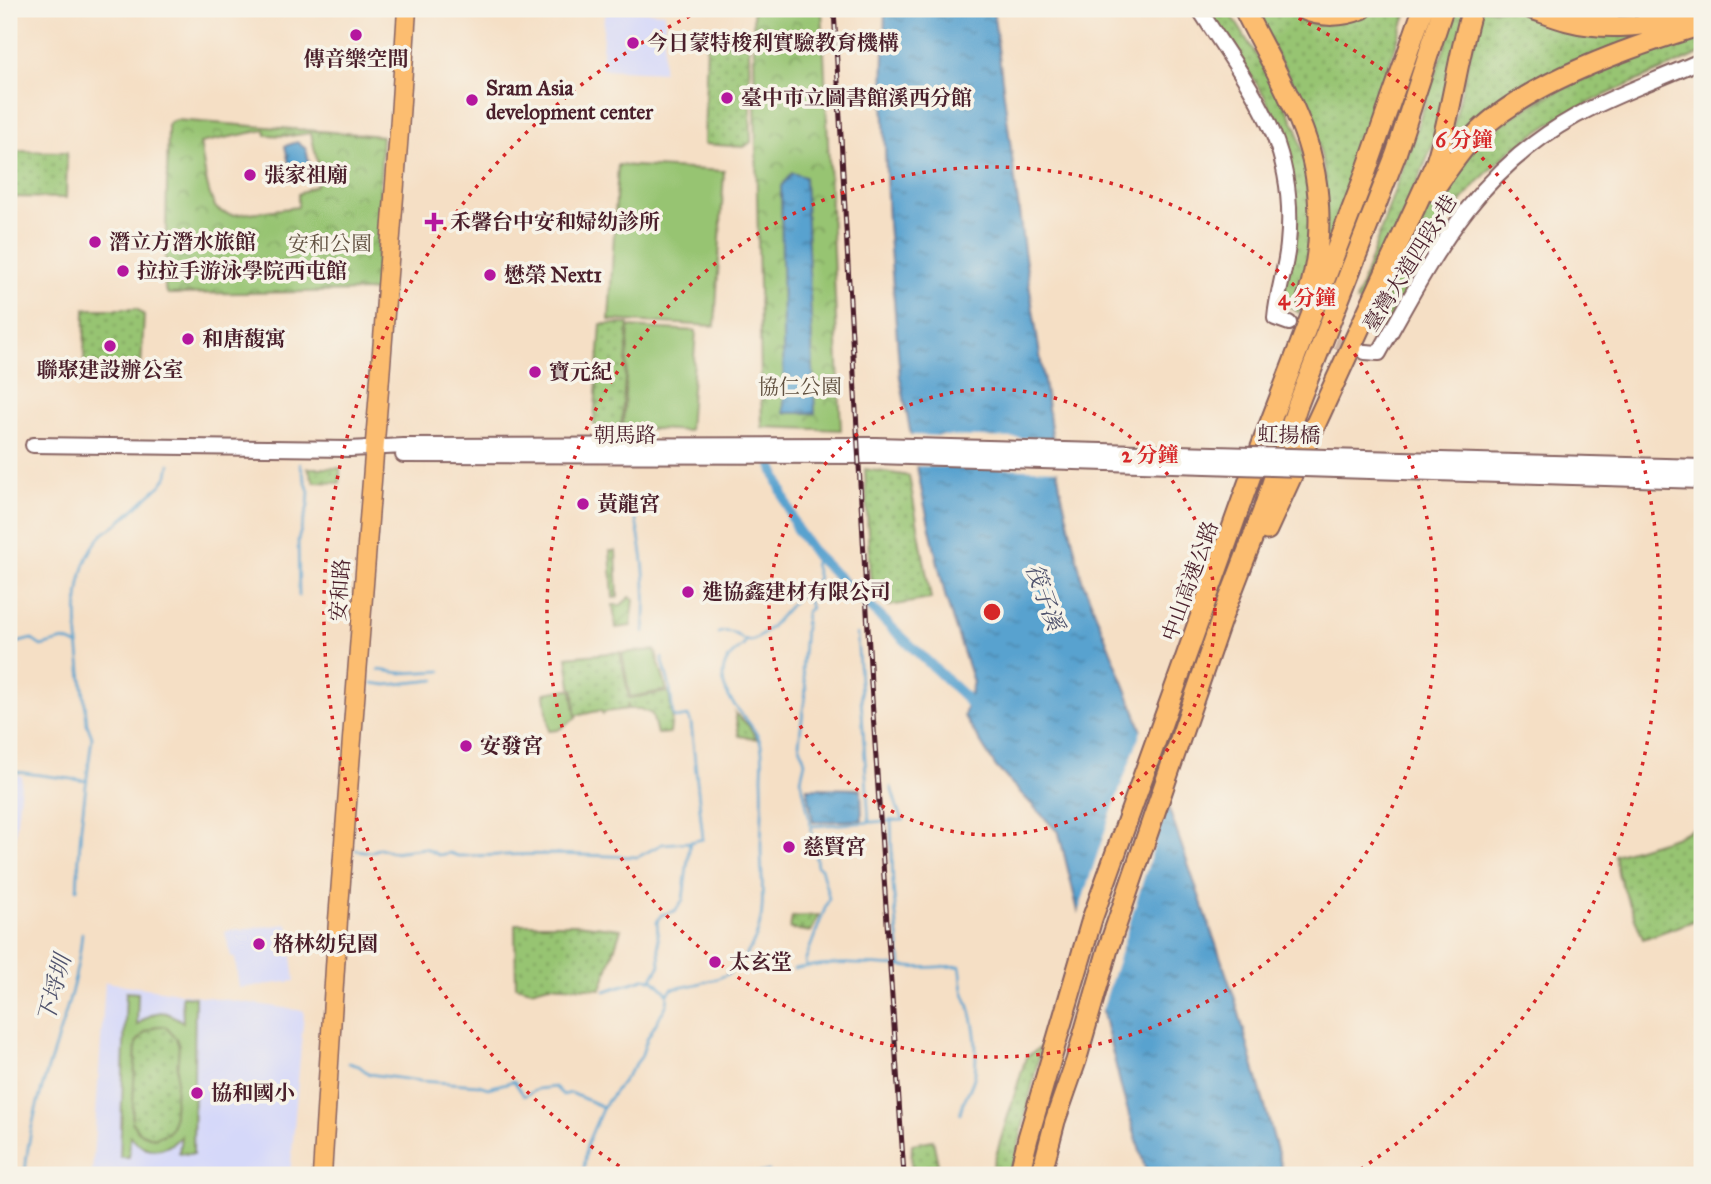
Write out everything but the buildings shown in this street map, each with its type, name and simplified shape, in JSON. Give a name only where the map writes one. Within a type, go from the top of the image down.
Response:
[{"type":"highway","points":[[1233,9],[1292,104]]},
{"type":"highway","points":[[1244,9],[1292,104],[1311,155],[1320,217],[1312,282],[1265,436]]},
{"type":"highway","points":[[1302,9],[1335,16],[1362,9]]},
{"type":"highway","name":"中山高速公路","points":[[1019,1175],[1092,919],[1265,436],[1363,180],[1423,9]]},
{"type":"highway","name":"中山高速公路","points":[[1041,1175],[1108,949],[1221,620],[1263,511],[1297,407],[1396,154],[1443,9]]},
{"type":"highway","points":[[1221,620],[1281,502],[1436,162],[1447,127],[1457,66],[1472,9]]},
{"type":"highway","points":[[1532,9],[1569,21],[1611,26],[1634,26],[1702,17]]},
{"type":"highway","points":[[1552,9],[1580,13],[1611,9]]},
{"type":"highway","points":[[1401,239],[1458,155],[1478,132],[1498,115],[1584,69],[1702,25]]},
{"type":"main road","name":"安和路","points":[[322,1175],[338,920],[407,9]]},
{"type":"street","points":[[1199,9],[1259,102],[1272,126],[1280,152],[1290,204],[1288,246],[1275,318],[1289,323]]},
{"type":"street","name":"臺灣大道四段5巷","points":[[1365,352],[1379,353],[1441,243],[1485,186],[1518,156],[1578,115],[1702,60]]},
{"type":"street","name":"朝馬路","points":[[33,445],[875,450]]},
{"type":"street","name":"虹揚橋","points":[[875,450],[1702,467]]},
{"type":"street","name":"虹揚橋","points":[[875,450],[1702,481]]},
{"type":"shaded area","name":"今日蒙特梭利實驗教育機構","points":[[612,9],[665,13],[663,72],[601,69],[604,17]]},
{"type":"shaded area","points":[[9,773],[22,776],[9,891]]},
{"type":"shaded area","name":"格林幼兒園","points":[[288,924],[295,981],[239,988],[235,958],[231,957],[225,931]]},
{"type":"shaded area","name":"協和國小","points":[[105,982],[304,1011],[290,1175],[92,1175]]},
{"type":"green space","name":"協仁公園","points":[[753,9],[822,9],[841,430],[762,427]]},
{"type":"green space","points":[[1206,9],[1228,9],[1281,96],[1297,129],[1314,205],[1307,291],[1299,313],[1284,303],[1292,179],[1285,143],[1264,95]]},
{"type":"green space","points":[[1251,9],[1290,9],[1300,15],[1359,16],[1375,9],[1408,9],[1325,253],[1325,192],[1320,151],[1305,108]]},
{"type":"green space","points":[[1458,9],[1470,9],[1448,109],[1365,306],[1356,301]]},
{"type":"green space","points":[[1480,9],[1516,9],[1552,25],[1663,29],[1448,150]]},
{"type":"green space","points":[[1626,9],[1702,11],[1632,21],[1591,20]]},
{"type":"green space","points":[[1702,34],[1702,53],[1583,106],[1537,132],[1503,157],[1468,193],[1448,221],[1419,266],[1390,324],[1383,333],[1374,326],[1411,240],[1438,192],[1468,154],[1495,128],[1547,97],[1590,76]]},
{"type":"green space","points":[[707,41],[749,45],[751,142],[744,147],[704,144]]},
{"type":"green space","name":"安和公園","points":[[176,120],[382,136],[374,291],[168,294],[165,289],[170,122]],"holes":[[[265,130],[266,135],[311,133],[319,170],[316,185],[298,194],[298,207],[233,215],[219,210],[208,188],[200,143]]]},
{"type":"green space","points":[[9,151],[67,152],[66,198],[9,197]]},
{"type":"green space","points":[[618,165],[724,171],[715,326],[609,320]]},
{"type":"green space","points":[[85,309],[137,309],[144,316],[141,367],[84,363]]},
{"type":"green space","points":[[601,324],[629,324],[621,431],[599,431],[594,424]]},
{"type":"green space","points":[[629,327],[696,331],[689,431],[623,427]]},
{"type":"green space","points":[[308,468],[340,468],[340,483],[314,482]]},
{"type":"green space","points":[[865,469],[909,476],[931,599],[889,606],[870,576]]},
{"type":"green space","points":[[610,551],[616,551],[618,597],[613,598]]},
{"type":"green space","points":[[630,597],[634,599],[631,626],[616,628],[613,605],[621,605]]},
{"type":"green space","points":[[655,650],[667,690],[630,697],[622,653]]},
{"type":"green space","points":[[620,652],[629,698],[669,692],[672,717],[670,733],[657,734],[652,714],[640,709],[628,709],[628,703],[627,709],[603,714],[601,711],[575,715],[574,690],[571,687],[567,657]]},
{"type":"green space","points":[[568,689],[572,691],[576,718],[558,730],[549,731],[545,693]]},
{"type":"green space","points":[[735,713],[748,725],[757,739],[739,736]]},
{"type":"green space","points":[[1702,824],[1702,918],[1643,939],[1618,874],[1615,855],[1678,836]]},
{"type":"green space","points":[[819,915],[811,932],[790,929],[792,917]]},
{"type":"green space","points":[[515,924],[576,924],[621,929],[601,989],[549,985],[531,990],[516,986]]},
{"type":"green space","points":[[126,992],[138,993],[137,1025],[160,1012],[170,1014],[183,1022],[182,996],[195,997],[193,1154],[179,1153],[181,1136],[169,1146],[156,1150],[142,1146],[130,1136],[129,1157],[120,1157]],"holes":[[[157,1026],[165,1026],[176,1038],[179,1046],[173,1125],[168,1133],[154,1138],[139,1132],[132,1122],[136,1043],[145,1032]]]},
{"type":"green space","points":[[165,1026],[176,1038],[179,1046],[173,1125],[168,1133],[154,1138],[139,1132],[132,1122],[136,1043],[145,1032]]},
{"type":"green space","points":[[1041,1047],[1012,1175],[990,1175],[1026,1057]]},
{"type":"green space","points":[[933,1140],[938,1164],[911,1172],[912,1144]]},
{"type":"water","name":"筏子溪","points":[[885,9],[993,9],[1024,250],[1060,487],[1082,579],[1134,709],[1235,999],[1284,1175],[1147,1175],[1122,1091],[1059,833],[996,767],[964,716],[973,682],[946,599],[900,377],[888,223],[883,97]]},
{"type":"water","points":[[297,142],[306,149],[310,167],[292,176],[285,146]]},
{"type":"water","points":[[792,173],[805,177],[815,413],[784,413],[781,186]]},
{"type":"water","points":[[807,788],[861,789],[862,820],[813,822]]},
{"type":"pier","points":[[907,435],[1056,439],[1061,470],[913,466]]},
{"type":"pier","points":[[1143,726],[1169,799],[1100,1017],[1076,919]]},
{"type":"waterway","points":[[77,889],[81,826],[92,737],[87,724],[77,624],[82,574],[90,553],[103,534],[161,485],[168,475],[170,464]]},
{"type":"waterway","points":[[299,596],[298,540],[308,506],[309,492],[300,464]]},
{"type":"waterway","points":[[772,466],[796,528],[817,557],[965,697],[974,710]]},
{"type":"waterway","points":[[633,506],[644,568],[644,632]]},
{"type":"waterway","points":[[718,633],[733,633],[749,641],[761,636],[818,578],[814,564],[819,558]]},
{"type":"waterway","points":[[804,592],[811,608],[806,612],[802,670],[806,688],[799,743],[805,762],[801,779],[811,826],[904,820],[891,787]]},
{"type":"waterway","points":[[857,634],[869,821]]},
{"type":"waterway","points":[[9,645],[31,639],[41,646],[64,640],[77,645]]},
{"type":"waterway","points":[[583,1175],[587,1144],[603,1107],[641,1057],[647,1039],[667,1004],[668,994],[672,989],[728,974],[746,955],[759,929],[762,900],[762,750],[751,725],[728,696],[723,678],[726,662],[746,640]]},
{"type":"waterway","points":[[651,980],[660,965],[657,922],[661,915],[675,911],[683,900],[690,842],[703,839],[691,723],[688,716],[675,718],[673,715],[670,687],[662,658]]},
{"type":"waterway","points":[[379,670],[401,673],[441,671]]},
{"type":"waterway","points":[[372,683],[387,685],[435,680]]},
{"type":"waterway","points":[[9,771],[87,781]]},
{"type":"waterway","points":[[891,820],[893,885],[901,966]]},
{"type":"waterway","points":[[806,967],[805,961],[829,898],[821,868],[817,866],[811,826]]},
{"type":"waterway","points":[[356,850],[371,852],[380,848],[392,852],[425,848],[438,855],[450,853],[458,856],[554,854],[638,857],[662,844],[689,842]]},
{"type":"waterway","name":"下埒圳","points":[[25,1175],[35,1113],[71,994],[82,933]]},
{"type":"waterway","points":[[794,969],[837,964],[922,968],[960,966],[963,990],[975,1032],[976,1052],[974,1078],[960,1114]]},
{"type":"waterway","points":[[605,991],[647,978],[654,980],[668,994]]},
{"type":"waterway","points":[[349,1063],[359,1066],[369,1074],[420,1081],[488,1088],[514,1081],[524,1096],[538,1089],[555,1087],[563,1095],[571,1093],[603,1107]]},
{"type":"waterway","points":[[752,1175],[769,1171]]},
{"type":"tunnel","points":[[1297,326],[1359,350]]},
{"type":"railway","points":[[834,9],[871,684],[904,1175]]},
{"type":"place","name":"傳音樂空間","points":[[356,35]]},
{"type":"place","name":"今日蒙特梭利實驗教育機構","points":[[633,43]]},
{"type":"place","name":"臺中市立圖書館溪西分館","points":[[727,98]]},
{"type":"place","name":"Sram Asia development center","points":[[472,100]]},
{"type":"place","name":"張家祖廟","points":[[250,175]]},
{"type":"place","name":"禾馨台中安和婦幼診所","points":[[434,222]]},
{"type":"place","name":"潛立方潛水旅館","points":[[95,242]]},
{"type":"place","name":"拉拉手游泳學院西屯館","points":[[123,271]]},
{"type":"place","name":"懋榮 Next1","points":[[490,275]]},
{"type":"place","name":"和唐馥寓","points":[[188,339]]},
{"type":"place","name":"聯聚建設辦公室","points":[[110,346]]},
{"type":"place","name":"寶元紀","points":[[535,372]]},
{"type":"place","name":"黃龍宮","points":[[583,504]]},
{"type":"place","name":"進協鑫建材有限公司","points":[[688,592]]},
{"type":"place","name":"安發宮","points":[[466,746]]},
{"type":"place","name":"慈賢宮","points":[[789,847]]},
{"type":"place","name":"格林幼兒園","points":[[259,944]]},
{"type":"place","name":"太玄堂","points":[[715,962]]},
{"type":"place","name":"協和國小","points":[[197,1093]]}]
